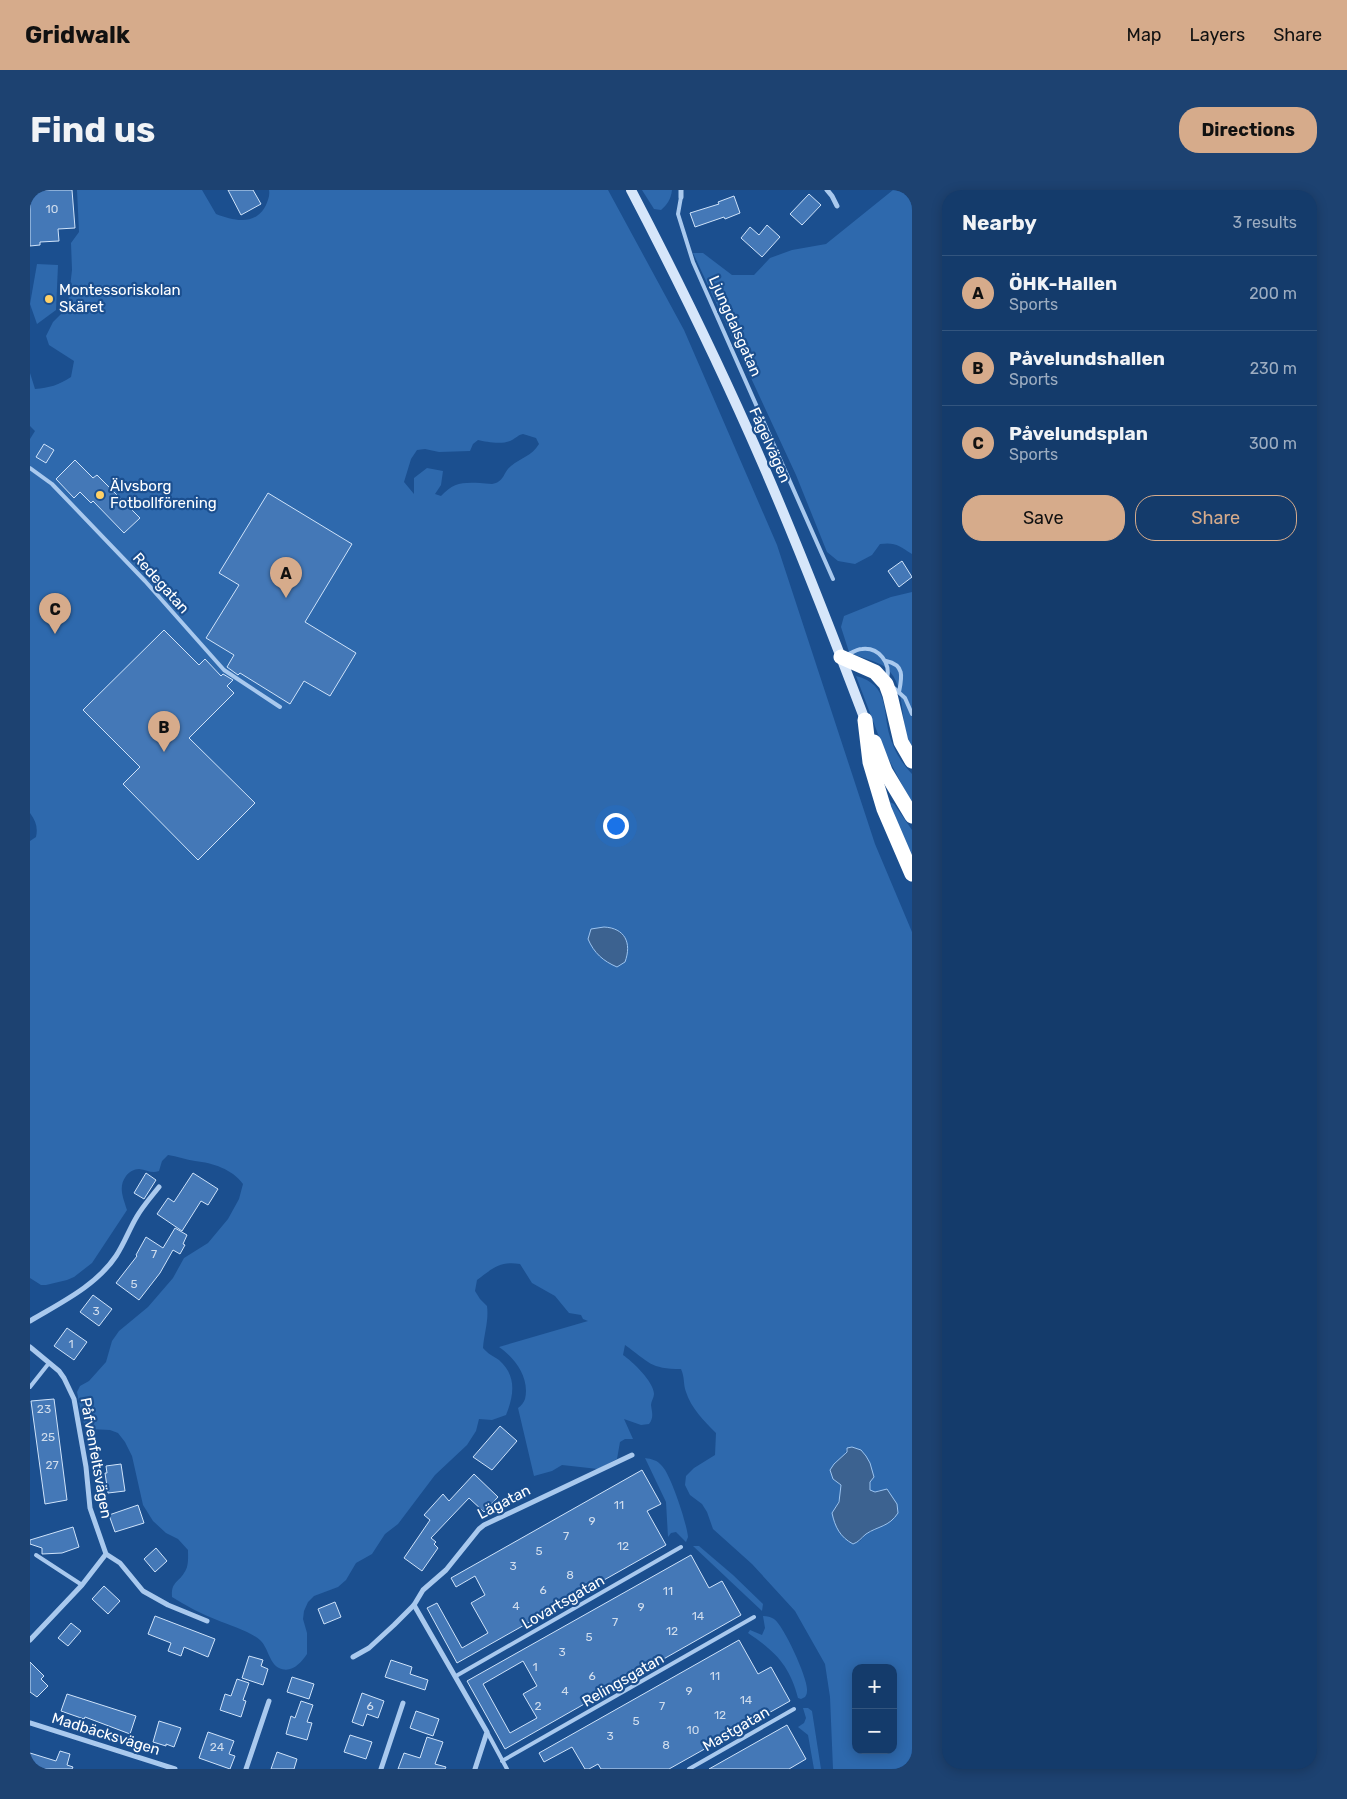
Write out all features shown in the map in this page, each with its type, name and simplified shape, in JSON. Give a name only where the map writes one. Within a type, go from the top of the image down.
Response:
[{"type":"highway","points":[[841,657],[875,672],[886,684],[897,732],[903,747],[912,761]]},
{"type":"highway","points":[[865,720],[885,771],[912,816]]},
{"type":"highway","points":[[865,720],[870,762],[884,809],[912,874]]},
{"type":"street","name":"Fågelvägen","points":[[631,190],[724,376],[802,558],[865,720]]},
{"type":"street","name":"Ljungdalsgatan","points":[[681,190],[681,197]]},
{"type":"street","points":[[827,190],[837,206]]},
{"type":"street","points":[[30,1321],[91,1282],[116,1257],[136,1218],[159,1187]]},
{"type":"street","name":"Påfvenfeltsvägen","points":[[30,1347],[59,1371],[74,1399],[86,1467],[90,1508],[106,1554]]},
{"type":"street","name":"Lägatan","points":[[353,1656],[369,1648],[414,1605],[423,1590],[446,1570],[484,1525],[632,1455]]},
{"type":"street","points":[[30,1640],[82,1585],[106,1554],[120,1563],[143,1591],[168,1605],[207,1621]]},
{"type":"street","points":[[414,1605],[487,1732],[475,1769]]},
{"type":"street","points":[[246,1769],[269,1701]]},
{"type":"street","points":[[381,1769],[403,1703]]},
{"type":"street","name":"Madbäcksvägen","points":[[30,1723],[175,1769]]},
{"type":"lane","name":"Ljungdalsgatan","points":[[681,197],[678,214],[693,262],[833,579]]},
{"type":"lane","name":"Redegatan","points":[[30,468],[52,484],[145,581],[224,670],[280,707]]},
{"type":"lane","points":[[841,657],[861,649],[869,649],[879,653],[886,661],[888,673],[886,684],[899,692],[912,714]]},
{"type":"lane","points":[[886,661],[895,663],[902,675],[899,692]]},
{"type":"lane","points":[[30,1387],[49,1363]]},
{"type":"lane","name":"Lovartsgatan","points":[[456,1676],[681,1547]]},
{"type":"lane","points":[[36,1555],[82,1585]]},
{"type":"lane","name":"Relingsgatan","points":[[502,1761],[754,1617]]},
{"type":"lane","points":[[30,1630],[35,1635]]},
{"type":"lane","name":"Mastgatan","points":[[689,1769],[794,1709]]},
{"type":"lane","points":[[487,1732],[507,1769]]},
{"type":"shaded area","points":[[77,190],[202,190],[216,214],[244,220],[251,219],[262,212],[268,200],[269,190],[608,190],[684,330],[777,545],[875,844],[912,932],[912,1769],[833,1769],[830,1697],[825,1664],[795,1611],[752,1564],[713,1529],[702,1504],[690,1495],[685,1485],[686,1476],[694,1468],[715,1455],[716,1433],[688,1398],[681,1369],[656,1366],[625,1345],[623,1355],[642,1372],[653,1389],[651,1422],[641,1425],[624,1419],[633,1439],[625,1439],[620,1442],[617,1459],[598,1469],[562,1465],[552,1471],[534,1476],[518,1408],[525,1399],[526,1391],[523,1376],[516,1363],[499,1347],[588,1321],[583,1319],[581,1315],[569,1313],[555,1296],[532,1283],[520,1264],[507,1264],[492,1269],[477,1280],[475,1291],[487,1306],[487,1322],[483,1348],[505,1366],[511,1379],[512,1393],[506,1415],[492,1420],[479,1419],[476,1431],[467,1445],[435,1475],[398,1524],[385,1534],[372,1554],[356,1563],[346,1580],[338,1587],[314,1596],[308,1602],[303,1619],[307,1633],[307,1654],[299,1664],[288,1670],[279,1668],[273,1662],[263,1643],[256,1637],[246,1631],[211,1618],[172,1597],[174,1585],[186,1571],[188,1550],[178,1539],[166,1533],[153,1521],[143,1505],[132,1456],[118,1433],[110,1430],[90,1429],[84,1424],[77,1392],[80,1386],[89,1381],[106,1362],[112,1341],[119,1331],[148,1307],[173,1278],[184,1258],[208,1243],[228,1219],[239,1199],[243,1184],[233,1174],[222,1168],[209,1163],[168,1155],[162,1161],[159,1171],[133,1170],[126,1176],[122,1184],[122,1192],[127,1210],[92,1263],[67,1280],[41,1285],[30,1278],[30,841],[36,837],[37,828],[30,813],[30,439],[35,431],[30,426],[30,373],[35,389],[54,386],[71,377],[74,361],[49,345],[46,336],[53,322],[68,304],[72,270],[71,243],[79,232]],"holes":[[[523,434],[536,438],[539,444],[536,448],[511,466],[502,479],[496,483],[458,484],[441,496],[435,494],[441,485],[443,471],[427,468],[414,478],[414,494],[404,482],[411,459],[417,450],[425,449],[439,452],[470,451],[473,444],[478,440],[495,443],[508,442]],[[847,1448],[871,1468],[870,1490],[875,1492],[880,1490],[885,1525],[866,1534],[860,1541],[853,1544],[842,1535],[832,1513],[841,1493],[841,1485],[833,1479],[834,1464],[844,1456]]]},
{"type":"shaded area","points":[[642,190],[672,190],[668,202],[661,210],[654,209]]},
{"type":"shaded area","points":[[893,190],[912,190],[912,554],[894,544],[880,544],[872,555],[855,564],[838,561],[827,552],[796,475],[693,253],[703,253],[732,275],[754,275],[770,258],[792,250],[826,244]]},
{"type":"shaded area","points":[[37,264],[58,265],[56,310],[37,324],[30,304]]},
{"type":"shaded area","points":[[912,592],[912,747],[905,726],[896,681],[882,665],[849,652],[841,627],[844,616],[891,597]]},
{"type":"shaded area","points":[[856,676],[867,680],[880,692],[890,737],[899,757],[912,774],[912,804],[884,750]]},
{"type":"shaded area","points":[[890,802],[894,804],[912,830],[912,856],[889,805]]},
{"type":"shaded area","points":[[604,927],[617,930],[622,934],[627,943],[628,949],[625,962],[617,967],[600,956],[588,939],[591,929]]},
{"type":"shaded area","points":[[852,1447],[861,1450],[870,1463],[874,1477],[870,1482],[870,1490],[875,1492],[887,1489],[897,1504],[898,1513],[887,1524],[870,1531],[853,1544],[841,1535],[833,1518],[832,1513],[839,1502],[841,1485],[833,1479],[830,1470],[847,1452],[847,1448]]},
{"type":"shaded area","points":[[645,1458],[660,1464],[670,1479],[685,1522],[688,1537],[686,1542],[676,1532],[671,1533],[668,1537],[666,1502]]},
{"type":"shaded area","points":[[693,1546],[699,1546],[733,1575],[763,1604],[762,1611]]},
{"type":"shaded area","points":[[763,1616],[773,1618],[783,1631],[794,1652],[807,1689],[806,1696],[801,1699],[798,1698],[791,1677],[780,1660],[766,1646],[748,1633],[750,1630],[762,1635],[765,1628]]},
{"type":"shaded area","points":[[803,1708],[808,1708],[812,1711],[821,1769],[814,1769],[808,1735],[798,1727],[804,1723],[806,1718]]},
{"type":"building","points":[[30,190],[72,190],[75,228],[58,229],[59,241],[40,242],[40,245],[30,246]]},
{"type":"building","points":[[228,190],[253,190],[261,204],[241,215]]},
{"type":"building","points":[[809,194],[821,205],[802,225],[790,214]]},
{"type":"building","points":[[734,196],[740,213],[695,227],[690,213],[719,204],[718,202]]},
{"type":"building","points":[[767,225],[780,237],[762,257],[741,238],[750,227],[759,235]]},
{"type":"building","points":[[44,444],[54,450],[46,463],[36,457]]},
{"type":"building","name":"Älvsborg Fotbollförening","points":[[75,460],[93,478],[97,475],[140,518],[124,533],[93,501],[91,503],[80,492],[74,498],[56,479]]},
{"type":"building","points":[[268,493],[352,544],[305,622],[356,653],[330,696],[304,681],[290,704],[227,667],[234,655],[206,638],[239,585],[219,573]]},
{"type":"building","points":[[902,561],[912,577],[899,587],[888,571]]},
{"type":"building","points":[[164,630],[199,665],[205,659],[221,676],[223,674],[233,680],[227,686],[234,693],[189,738],[255,803],[198,860],[123,784],[140,767],[83,710]]},
{"type":"building","points":[[146,1173],[156,1180],[144,1199],[134,1193]]},
{"type":"building","points":[[193,1173],[218,1189],[208,1205],[201,1201],[182,1231],[157,1214],[168,1198],[174,1202]]},
{"type":"building","points":[[175,1228],[187,1235],[183,1244],[185,1245],[180,1254],[173,1250],[160,1273],[139,1300],[116,1283],[137,1256],[146,1237],[163,1248]]},
{"type":"building","points":[[93,1295],[112,1309],[99,1326],[80,1312]]},
{"type":"building","points":[[67,1328],[87,1342],[74,1360],[54,1346]]},
{"type":"building","points":[[54,1399],[67,1500],[45,1504],[31,1401]]},
{"type":"building","points":[[500,1426],[517,1441],[492,1470],[473,1457]]},
{"type":"building","points":[[121,1464],[125,1491],[108,1493],[105,1473],[107,1473],[106,1466]]},
{"type":"building","points":[[642,1470],[661,1504],[647,1511],[666,1545],[457,1663],[427,1608],[437,1603],[462,1648],[488,1633],[471,1603],[485,1595],[475,1576],[456,1587],[451,1578]]},
{"type":"building","points":[[474,1474],[498,1497],[484,1512],[469,1498],[431,1538],[436,1542],[434,1544],[438,1548],[422,1571],[404,1558],[430,1520],[424,1515],[443,1494],[449,1501]]},
{"type":"building","points":[[138,1505],[144,1523],[115,1532],[109,1515]]},
{"type":"building","points":[[73,1527],[79,1547],[62,1553],[42,1554],[42,1548],[30,1544],[30,1540]]},
{"type":"building","points":[[156,1548],[167,1561],[155,1572],[144,1559]]},
{"type":"building","points":[[691,1555],[709,1588],[722,1581],[741,1615],[505,1749],[467,1681]],"holes":[[[523,1661],[537,1686],[523,1694],[537,1718],[510,1733],[483,1684]]]},
{"type":"building","points":[[104,1586],[120,1601],[108,1614],[92,1599]]},
{"type":"building","points":[[335,1602],[341,1617],[324,1624],[318,1609]]},
{"type":"building","points":[[155,1616],[215,1639],[208,1657],[184,1647],[181,1656],[168,1651],[171,1643],[148,1634]]},
{"type":"building","points":[[71,1623],[81,1631],[68,1646],[58,1638]]},
{"type":"building","points":[[739,1640],[758,1674],[771,1667],[790,1701],[669,1769],[601,1769],[598,1764],[585,1769],[572,1747],[544,1762],[539,1753]]},
{"type":"building","points":[[249,1656],[263,1660],[261,1666],[268,1669],[263,1685],[242,1678]]},
{"type":"building","points":[[391,1660],[412,1667],[410,1674],[428,1680],[425,1690],[385,1677]]},
{"type":"building","points":[[30,1662],[44,1676],[41,1679],[48,1686],[37,1697],[30,1692]]},
{"type":"building","points":[[292,1677],[314,1684],[309,1699],[287,1692]]},
{"type":"building","points":[[237,1679],[249,1683],[243,1700],[246,1701],[241,1717],[220,1710],[225,1694],[231,1696]]},
{"type":"building","points":[[362,1693],[384,1701],[378,1718],[367,1714],[363,1726],[352,1722]]},
{"type":"building","points":[[67,1694],[136,1716],[130,1734],[85,1717],[84,1719],[61,1711]]},
{"type":"building","points":[[301,1701],[313,1705],[307,1722],[312,1723],[307,1740],[286,1734],[291,1716],[295,1718]]},
{"type":"building","points":[[416,1711],[439,1719],[433,1736],[410,1728]]},
{"type":"building","points":[[159,1721],[181,1728],[174,1747],[153,1742]]},
{"type":"building","points":[[787,1725],[806,1759],[789,1769],[709,1769]]},
{"type":"building","points":[[208,1732],[234,1741],[229,1754],[235,1756],[230,1769],[199,1758]]},
{"type":"building","points":[[350,1735],[372,1742],[366,1759],[344,1752]]},
{"type":"building","points":[[427,1737],[443,1742],[435,1764],[446,1767],[445,1769],[398,1769],[404,1753],[420,1758]]},
{"type":"building","points":[[60,1751],[70,1754],[67,1765],[73,1767],[72,1769],[30,1769],[30,1753],[56,1761]]},
{"type":"building","points":[[277,1752],[297,1759],[294,1769],[271,1769]]},
{"type":"place","name":"Montessoriskolan Skäret","points":[[49,299]]},
{"type":"place","name":"Älvsborg Fotbollförening","points":[[100,495]]},
{"type":"place","name":"ÖHK-Hallen","points":[[286,598]]},
{"type":"place","name":"Påvelundsplan","points":[[55,634]]},
{"type":"place","name":"Påvelundshallen","points":[[164,752]]}]
